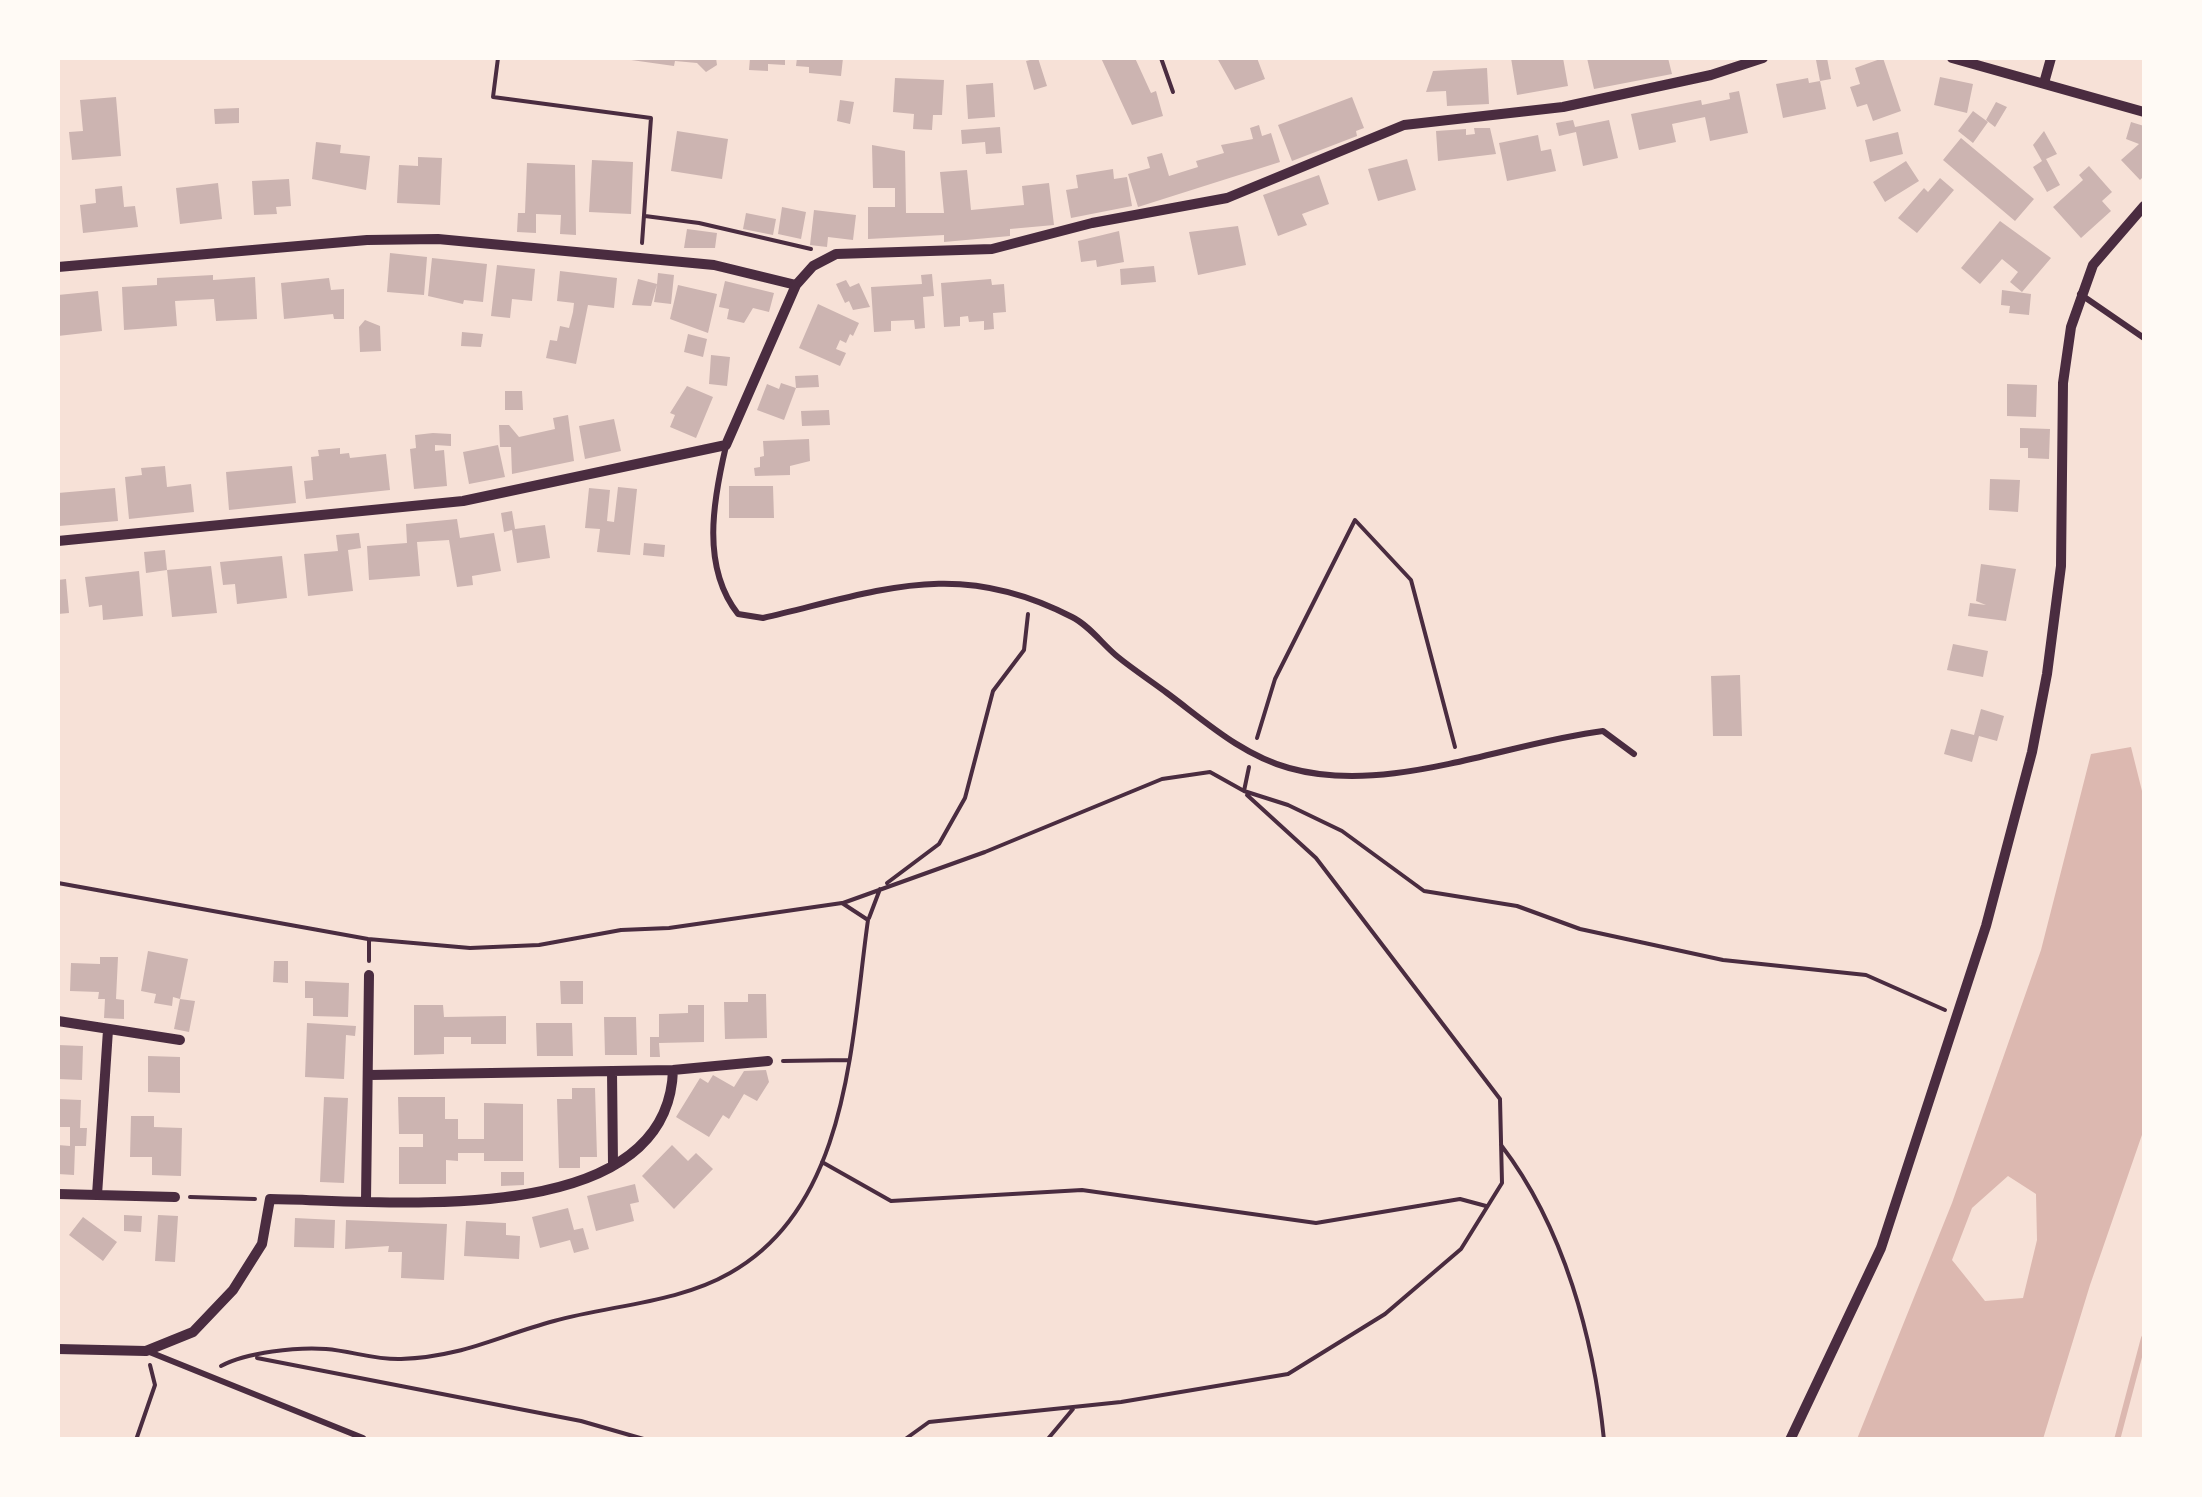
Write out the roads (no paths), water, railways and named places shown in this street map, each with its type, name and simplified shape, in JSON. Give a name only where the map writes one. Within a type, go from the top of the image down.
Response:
[{"type":"street","points":[[58,542],[463,500],[726,445],[796,285],[813,266],[836,254],[992,249],[1092,223],[1227,198],[1404,125],[1564,107],[1711,76],[1763,58]]},
{"type":"street","points":[[1952,58],[2144,112]]},
{"type":"street","points":[[2044,83],[2051,58]]},
{"type":"street","points":[[1790,1440],[1881,1248],[1958,1016],[2027,771],[2047,674],[2061,566],[2063,383],[2080,294],[2093,265],[2144,206]]},
{"type":"street","points":[[58,266],[368,240],[438,239],[696,263],[796,285]]},
{"type":"street","points":[[366,1200],[369,976]]},
{"type":"street","points":[[58,1021],[180,1040]]},
{"type":"street","points":[[98,1195],[108,1030]]},
{"type":"street","points":[[370,1075],[674,1070],[768,1061]]},
{"type":"street","points":[[58,1349],[146,1351],[193,1332],[233,1290],[262,1244],[270,1200],[473,1201],[535,1194],[614,1165],[638,1151],[654,1133],[672,1098],[674,1070]]},
{"type":"street","points":[[612,1071],[614,1165]]},
{"type":"street","points":[[58,1194],[175,1197]]},
{"type":"lane","points":[[2080,294],[2144,338]]},
{"type":"lane","points":[[726,445],[712,503],[722,594],[738,614],[763,618],[918,582],[986,585],[1076,619],[1119,658],[1251,755],[1294,770],[1378,775],[1458,762],[1542,739],[1604,731],[1634,754]]},
{"type":"lane","points":[[146,1351],[362,1438]]},
{"type":"waterway","points":[[2117,1440],[2144,1338]]}]
